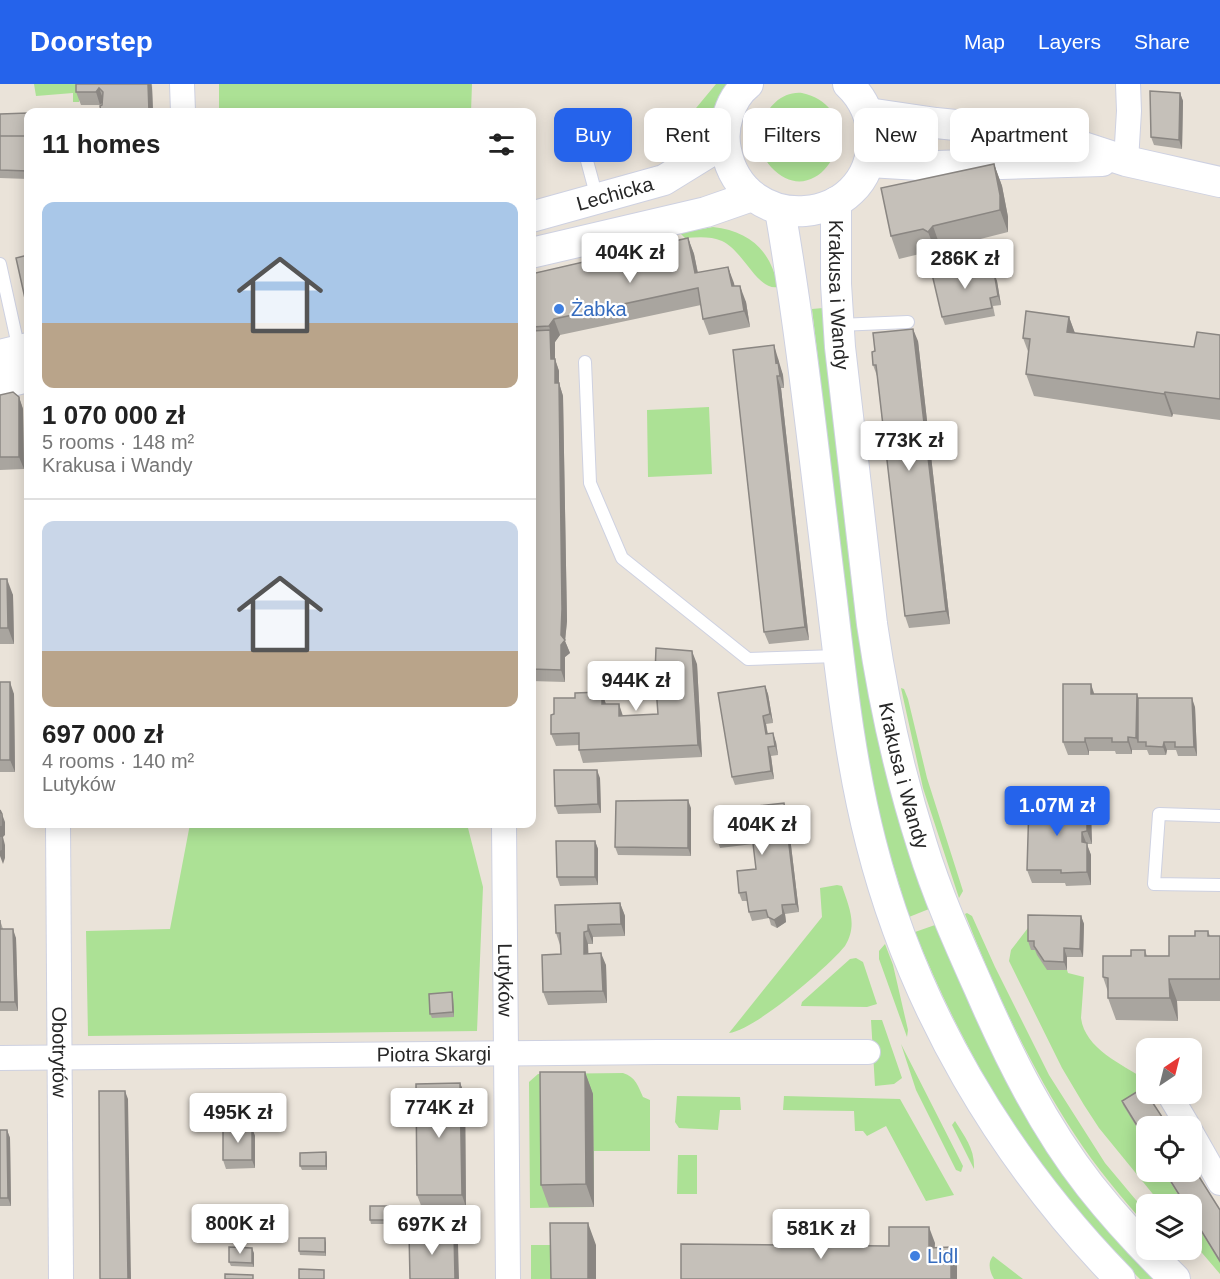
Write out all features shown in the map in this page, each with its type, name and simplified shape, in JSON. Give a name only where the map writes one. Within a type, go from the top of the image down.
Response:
[{"type":"street","points":[[182,84],[183,108]]},
{"type":"street","points":[[731,108],[748,84]]},
{"type":"street","points":[[848,84],[858,93],[866,108]]},
{"type":"street","points":[[1126,161],[1128,84]]},
{"type":"street","points":[[938,123],[1024,132],[1074,144],[1126,161],[1220,182]]},
{"type":"street","points":[[728,162],[738,182],[752,196],[765,205],[799,213],[818,210],[836,202],[856,185],[868,162],[936,166],[1126,161]]},
{"type":"street","name":"Lechicka","points":[[536,216],[664,180],[693,162]]},
{"type":"street","name":"Lechicka","points":[[536,252],[706,212],[752,196]]},
{"type":"street","name":"Krakusa i Wandy","points":[[836,202],[838,325],[853,469],[878,664],[895,747],[929,865],[954,932],[992,1018],[1038,1108],[1089,1185],[1128,1231],[1175,1279]]},
{"type":"street","name":"Krakusa i Wandy","points":[[780,210],[797,311],[838,656],[852,753],[871,844],[898,930],[936,1020],[972,1088],[1016,1155],[1077,1234],[1120,1279]]},
{"type":"street","points":[[0,384],[19,358]]},
{"type":"street","name":"Obotrytów","points":[[58,828],[61,1279]]},
{"type":"street","name":"Lutyków","points":[[504,828],[508,1279]]},
{"type":"street","name":"Piotra Skargi","points":[[0,1058],[868,1052]]},
{"type":"street","points":[[1202,1151],[1220,1183]]},
{"type":"lane","points":[[587,162],[597,199]]},
{"type":"lane","points":[[0,264],[19,358]]},
{"type":"lane","points":[[838,325],[908,322]]},
{"type":"lane","points":[[585,362],[590,483],[622,558],[748,659],[838,656]]},
{"type":"lane","points":[[1220,816],[1159,814],[1154,884],[1220,885]]},
{"type":"green space","points":[[34,84],[79,84],[79,102],[73,102],[73,93],[36,96]]},
{"type":"green space","points":[[219,84],[472,84],[471,108],[219,108]]},
{"type":"green space","points":[[716,84],[727,84],[717,108],[696,108]]},
{"type":"green space","points":[[794,93],[802,93],[824,104],[827,108],[770,108],[781,98]]},
{"type":"green space","points":[[829,162],[822,172],[807,180],[790,180],[768,163]]},
{"type":"green space","points":[[713,227],[738,233],[757,245],[770,263],[778,287],[770,287],[763,283],[737,253],[722,241],[700,237],[685,238],[680,233]]},
{"type":"green space","points":[[823,308],[825,348],[854,603],[929,909],[909,917],[881,825],[865,748],[812,309]]},
{"type":"green space","points":[[709,407],[712,474],[648,477],[647,410]]},
{"type":"green space","points":[[901,688],[904,689],[908,699],[927,778],[963,891],[959,898],[923,788]]},
{"type":"green space","points":[[189,828],[468,828],[483,887],[477,1031],[88,1036],[86,931],[170,929]]},
{"type":"green space","points":[[842,886],[852,923],[845,946],[790,997],[756,1021],[729,1033],[822,917],[820,888]]},
{"type":"green space","points":[[965,914],[972,916],[1049,1075],[1105,1163],[1136,1200],[1136,1214],[1091,1159],[1043,1082],[1001,999]]},
{"type":"green space","points":[[1031,924],[1037,950],[1067,970],[1068,973],[1084,977],[1081,1018],[1089,1039],[1106,1055],[1136,1074],[1136,1097],[1124,1105],[1136,1125],[1136,1173],[1099,1128],[1062,1068],[1009,961],[1011,950]]},
{"type":"green space","points":[[935,925],[969,1001],[1136,1251],[1136,1260],[1142,1260],[1155,1279],[1140,1279],[1103,1242],[1038,1161],[982,1073],[935,980],[915,932]]},
{"type":"green space","points":[[885,944],[893,965],[908,1030],[907,1037],[879,959],[879,951]]},
{"type":"green space","points":[[856,958],[863,962],[877,1004],[867,1007],[801,1006],[802,1002],[850,959]]},
{"type":"green space","points":[[871,1020],[882,1020],[902,1078],[894,1084],[875,1086]]},
{"type":"green space","points":[[901,1044],[963,1166],[961,1172],[956,1170],[916,1090]]},
{"type":"green space","points":[[623,1073],[634,1079],[643,1097],[650,1100],[650,1151],[594,1151],[594,1207],[530,1208],[529,1082],[538,1074]]},
{"type":"green space","points":[[677,1096],[740,1097],[741,1110],[720,1110],[718,1130],[679,1128],[675,1122]]},
{"type":"green space","points":[[784,1096],[900,1099],[954,1195],[926,1201],[886,1126],[867,1136],[863,1131],[855,1131],[854,1111],[783,1110]]},
{"type":"green space","points":[[955,1121],[971,1149],[974,1169],[952,1125]]},
{"type":"green space","points":[[678,1155],[697,1155],[697,1194],[677,1194]]},
{"type":"green space","points":[[1143,1182],[1170,1182],[1178,1194],[1153,1194]]},
{"type":"green space","points":[[1202,1233],[1220,1262],[1220,1274],[1202,1253]]},
{"type":"green space","points":[[531,1245],[559,1245],[559,1279],[531,1279]]},
{"type":"green space","points":[[993,1256],[1023,1279],[994,1279],[990,1267]]},
{"type":"building","points":[[76,84],[148,84],[149,108],[100,108],[103,92],[99,88],[96,92],[76,92]]},
{"type":"building","points":[[1150,91],[1180,93],[1179,140],[1151,137]]},
{"type":"building","points":[[24,113],[24,136],[0,136],[0,114]]},
{"type":"building","points":[[0,136],[24,136],[24,171],[0,170]]},
{"type":"building","points":[[994,164],[1000,195],[1000,210],[933,226],[928,232],[923,229],[891,236],[881,188]]},
{"type":"building","points":[[688,238],[695,273],[728,267],[732,286],[740,286],[744,311],[703,319],[698,288],[554,319],[549,326],[536,327],[536,273]]},
{"type":"building","points":[[24,256],[24,294],[16,258]]},
{"type":"building","points":[[983,264],[985,274],[994,272],[998,296],[990,298],[992,308],[942,317],[932,274]]},
{"type":"building","points":[[1026,311],[1069,317],[1067,332],[1194,347],[1197,332],[1220,335],[1220,399],[1165,392],[1164,394],[1026,374],[1030,339],[1023,338]]},
{"type":"building","points":[[913,329],[946,611],[905,616],[876,365],[873,365],[872,352],[875,351],[873,333]]},
{"type":"building","points":[[550,330],[551,359],[555,359],[555,383],[559,383],[561,635],[565,640],[561,645],[561,670],[536,669],[536,331]]},
{"type":"building","points":[[774,345],[780,376],[777,376],[805,627],[764,632],[733,350]]},
{"type":"building","points":[[13,392],[19,397],[19,457],[0,457],[0,395]]},
{"type":"building","points":[[0,579],[7,579],[8,628],[0,628]]},
{"type":"building","points":[[656,648],[692,651],[698,745],[579,750],[579,733],[551,734],[554,698],[575,698],[575,693],[602,692],[602,704],[619,704],[619,716],[658,714]]},
{"type":"building","points":[[0,682],[10,682],[10,760],[0,760]]},
{"type":"building","points":[[1063,684],[1091,684],[1091,694],[1137,694],[1136,738],[1128,737],[1128,742],[1112,742],[1112,738],[1085,738],[1085,742],[1063,742]]},
{"type":"building","points":[[765,686],[770,714],[763,716],[766,734],[773,733],[775,746],[768,747],[771,771],[732,777],[718,693]]},
{"type":"building","points":[[1138,698],[1192,698],[1194,747],[1175,747],[1175,742],[1164,742],[1163,747],[1146,746],[1146,742],[1138,742]]},
{"type":"building","points":[[554,770],[597,770],[598,804],[555,806]]},
{"type":"building","points":[[688,800],[688,848],[615,847],[616,801]]},
{"type":"building","points":[[1087,802],[1087,831],[1082,832],[1082,842],[1087,843],[1087,872],[1061,873],[1061,870],[1027,870],[1029,803]]},
{"type":"building","points":[[784,803],[796,904],[782,905],[783,914],[774,920],[768,917],[766,910],[749,912],[746,892],[739,893],[737,871],[756,869],[752,835],[717,839],[714,811]]},
{"type":"building","points":[[0,810],[2,826],[0,828]]},
{"type":"building","points":[[0,835],[2,850],[0,854]]},
{"type":"building","points":[[556,841],[595,841],[595,877],[557,877]]},
{"type":"building","points":[[620,903],[621,924],[588,925],[588,931],[584,932],[584,954],[601,953],[603,991],[543,992],[542,955],[561,954],[560,933],[556,933],[555,905]]},
{"type":"building","points":[[1028,915],[1081,916],[1080,949],[1064,948],[1064,962],[1044,961],[1034,946],[1034,941],[1028,941]]},
{"type":"building","points":[[0,929],[13,929],[15,1002],[0,1002]]},
{"type":"building","points":[[1195,931],[1208,931],[1208,936],[1220,936],[1220,979],[1169,979],[1170,998],[1108,998],[1108,978],[1103,977],[1103,956],[1131,956],[1131,950],[1145,950],[1145,956],[1169,956],[1169,936],[1195,936]]},
{"type":"building","points":[[452,992],[453,1012],[430,1014],[429,994]]},
{"type":"building","points":[[540,1072],[585,1072],[586,1184],[541,1185]]},
{"type":"building","points":[[460,1083],[462,1195],[417,1195],[416,1084]]},
{"type":"building","points":[[99,1091],[125,1091],[128,1279],[100,1279]]},
{"type":"building","points":[[1136,1092],[1136,1104],[1154,1104],[1161,1116],[1136,1116],[1136,1124],[1122,1101]]},
{"type":"building","points":[[252,1128],[252,1160],[223,1160],[223,1129]]},
{"type":"building","points":[[0,1130],[7,1130],[8,1198],[0,1198]]},
{"type":"building","points":[[326,1152],[326,1166],[300,1166],[300,1153]]},
{"type":"building","points":[[1202,1181],[1220,1210],[1220,1261],[1202,1232],[1202,1194],[1179,1194],[1171,1182]]},
{"type":"building","points":[[370,1206],[395,1206],[396,1220],[370,1220]]},
{"type":"building","points":[[550,1223],[588,1223],[588,1279],[551,1279]]},
{"type":"building","points":[[889,1227],[929,1227],[929,1248],[951,1247],[951,1279],[681,1279],[681,1244],[889,1246]]},
{"type":"building","points":[[409,1232],[454,1232],[455,1279],[410,1279]]},
{"type":"building","points":[[299,1238],[325,1238],[325,1252],[299,1251]]},
{"type":"building","points":[[229,1247],[252,1248],[252,1263],[229,1262]]},
{"type":"building","points":[[299,1269],[324,1270],[324,1279],[299,1279]]},
{"type":"building","points":[[225,1274],[253,1275],[253,1279],[225,1279]]},
{"type":"place","name":"Żabka","points":[[559,309]]},
{"type":"place","name":"Lidl","points":[[915,1256]]}]
